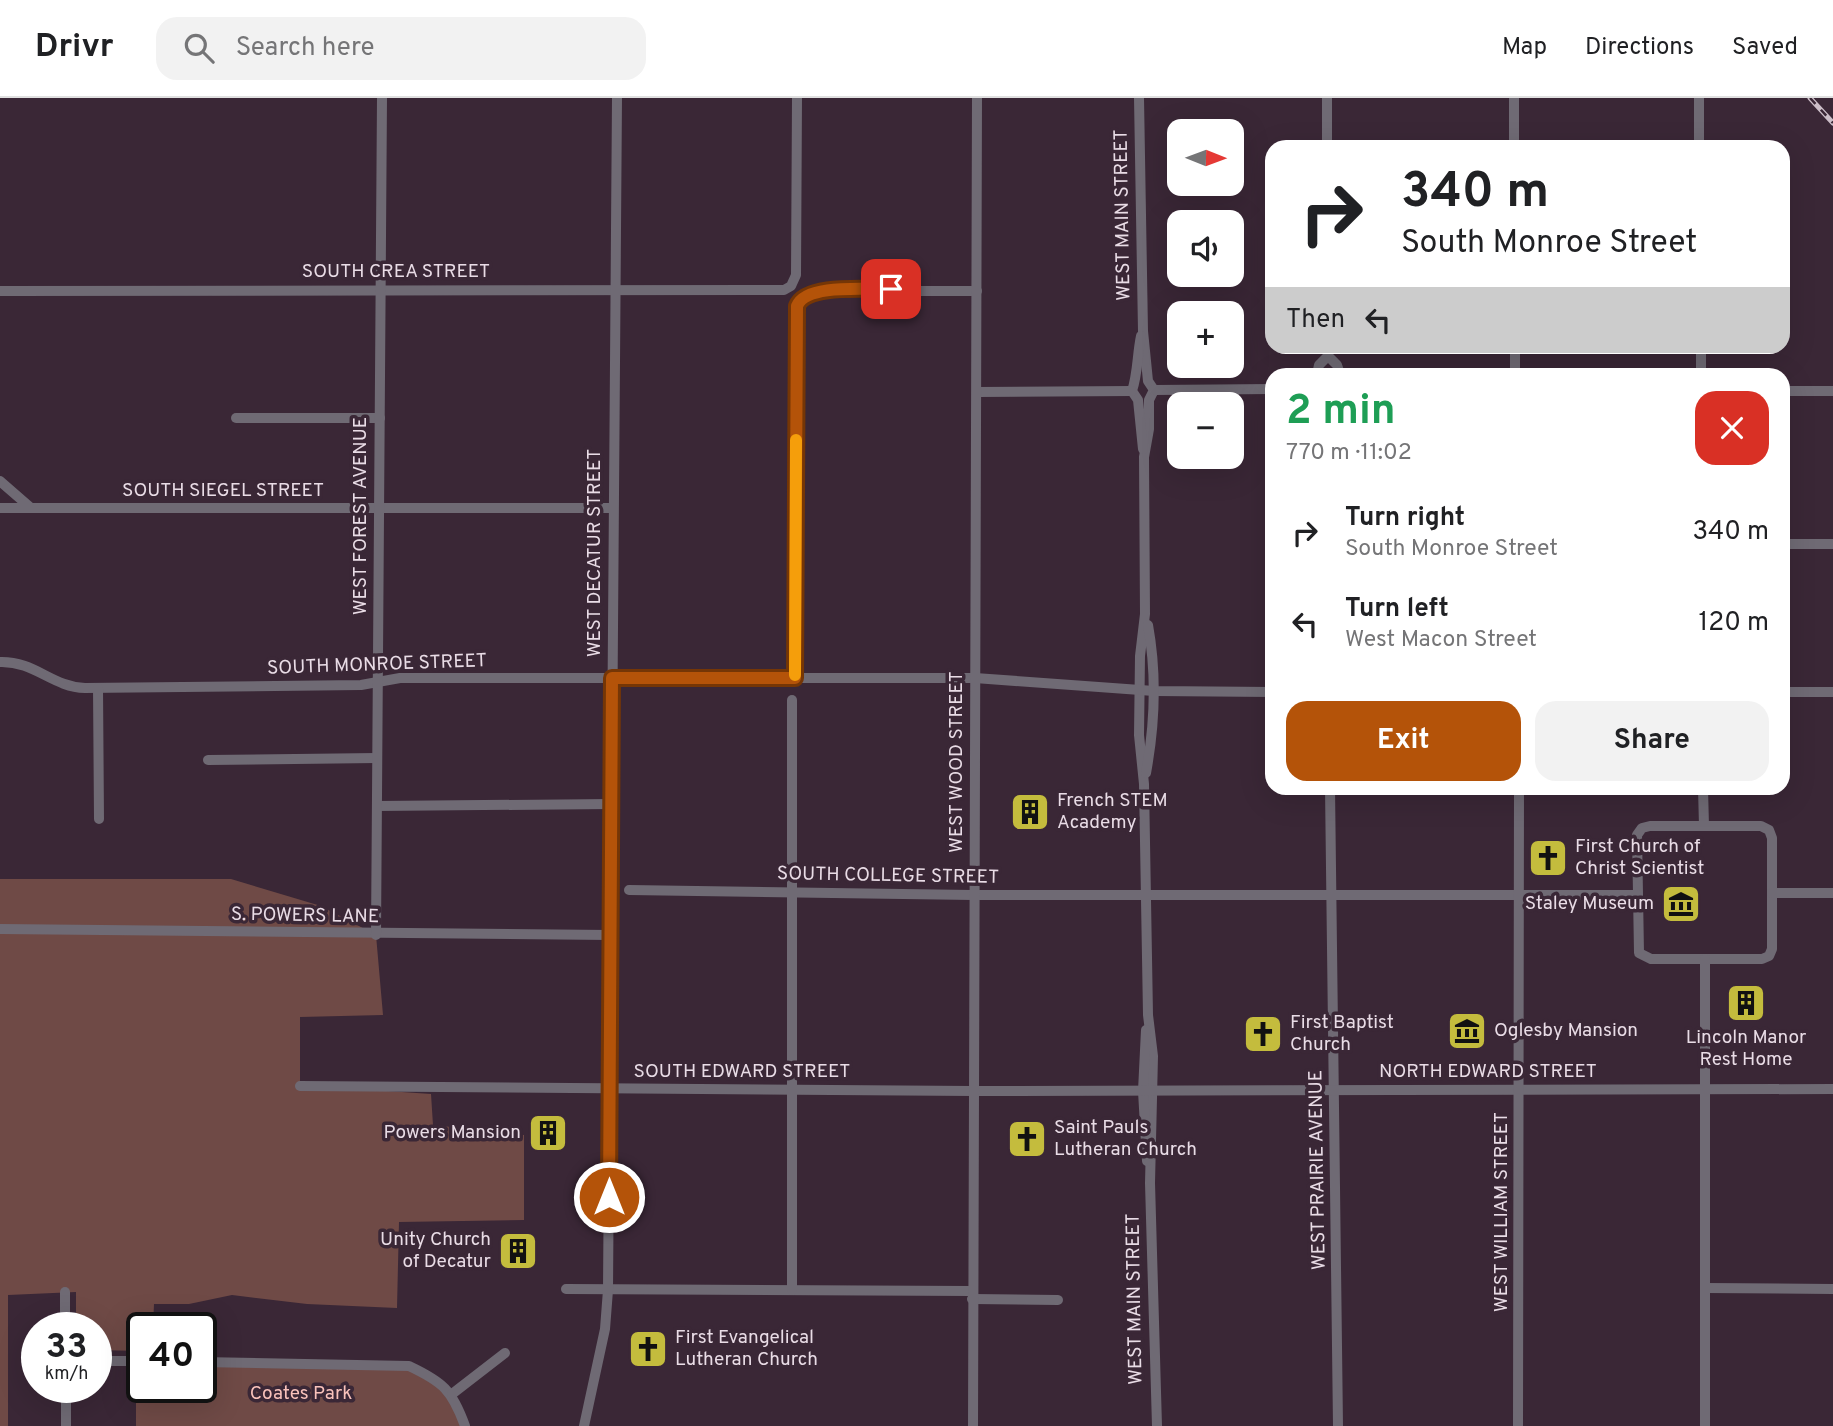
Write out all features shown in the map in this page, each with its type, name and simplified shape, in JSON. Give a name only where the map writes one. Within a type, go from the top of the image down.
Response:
[{"type":"street","name":"WEST FOREST AVENUE","points":[[376,935],[382,98]]},
{"type":"street","name":"WEST DECATUR STREET","points":[[584,1426],[605,1329],[608,1290],[617,98]]},
{"type":"street","name":"SOUTH CREA STREET","points":[[0,291],[780,290],[791,286],[796,275],[797,98]]},
{"type":"street","name":"WEST WOOD STREET","points":[[973,1426],[977,98]]},
{"type":"street","name":"WEST MAIN STREET","points":[[1139,98],[1143,391],[1149,429],[1144,457],[1145,614],[1139,690],[1139,735],[1144,784],[1148,1015],[1143,1056],[1148,1091],[1143,1130],[1150,1183],[1156,1422]]},
{"type":"street","points":[[1327,98],[1327,140]]},
{"type":"street","points":[[1514,98],[1514,140]]},
{"type":"street","points":[[1699,98],[1699,140]]},
{"type":"street","points":[[795,678],[796,311],[802,297],[814,291],[977,291]]},
{"type":"street","points":[[977,393],[1265,389]]},
{"type":"street","points":[[1790,391],[1833,391]]},
{"type":"street","points":[[236,418],[380,418]]},
{"type":"street","points":[[0,481],[31,508]]},
{"type":"street","name":"SOUTH SIEGEL STREET","points":[[0,508],[613,508]]},
{"type":"street","points":[[1790,544],[1833,544]]},
{"type":"street","name":"WEST MAIN STREET","points":[[1144,784],[1153,736],[1154,691],[1153,657],[1145,614]]},
{"type":"street","name":"SOUTH MONROE STREET","points":[[0,662],[26,664],[71,687],[98,688],[361,685],[400,678],[975,678],[1154,691],[1265,692]]},
{"type":"street","points":[[98,688],[99,819]]},
{"type":"street","points":[[1790,692],[1833,692]]},
{"type":"street","points":[[792,700],[792,1290]]},
{"type":"street","points":[[208,760],[377,758]]},
{"type":"street","name":"WEST PRAIRIE AVENUE","points":[[1330,795],[1338,1426]]},
{"type":"street","name":"WEST WILLIAM STREET","points":[[1518,1426],[1519,795]]},
{"type":"street","points":[[1703,795],[1703,826]]},
{"type":"street","points":[[377,806],[611,804]]},
{"type":"street","points":[[1703,826],[1761,826],[1769,830],[1772,838],[1772,893],[1769,957],[1762,960],[1642,957],[1637,948],[1637,835],[1642,828],[1703,826]]},
{"type":"street","name":"SOUTH COLLEGE STREET","points":[[629,890],[1146,896],[1637,895]]},
{"type":"street","points":[[1772,893],[1833,893]]},
{"type":"street","name":"S. POWERS LANE","points":[[0,929],[376,935],[610,935]]},
{"type":"street","points":[[1705,959],[1705,1426]]},
{"type":"street","name":"SOUTH EDWARD STREET","points":[[300,1086],[1148,1091]]},
{"type":"street","name":"NORTH EDWARD STREET","points":[[1148,1091],[1833,1089]]},
{"type":"street","points":[[1705,1288],[1833,1289]]},
{"type":"street","points":[[566,1289],[792,1290],[1058,1300]]},
{"type":"street","points":[[65,1292],[65,1312]]},
{"type":"street","points":[[452,1394],[505,1353]]},
{"type":"street","points":[[217,1362],[393,1363],[409,1366],[427,1374],[452,1394],[465,1426]]},
{"type":"street","points":[[65,1403],[66,1426]]},
{"type":"green space","points":[[0,879],[231,879],[321,906],[376,935],[383,1015],[300,1017],[300,1085],[431,1094],[433,1125],[524,1135],[524,1220],[399,1222],[397,1308],[307,1304],[232,1295],[189,1304],[154,1304],[154,1312],[126,1312],[126,1351],[112,1350],[112,1312],[76,1312],[76,1292],[8,1295],[8,1426],[0,1426]]},
{"type":"green space","name":"Coates Park","points":[[217,1362],[393,1363],[439,1383],[465,1426],[136,1426],[136,1403],[217,1403]]},
{"type":"railway","points":[[1810,98],[1833,123]]},
{"type":"slow traffic","points":[[795,675],[796,440]]},
{"type":"place","name":"French STEM Academy","points":[[1030,812]]},
{"type":"place","name":"First Church of Christ Scientist","points":[[1548,858]]},
{"type":"place","name":"Staley Museum","points":[[1681,904]]},
{"type":"place","name":"Lincoln Manor Rest Home","points":[[1746,1003]]},
{"type":"place","name":"Oglesby Mansion","points":[[1467,1031]]},
{"type":"place","name":"First Baptist Church","points":[[1263,1034]]},
{"type":"place","name":"Powers Mansion","points":[[548,1133]]},
{"type":"place","name":"Saint Pauls Lutheran Church","points":[[1027,1139]]},
{"type":"place","name":"Unity Church of Decatur","points":[[518,1251]]},
{"type":"place","name":"First Evangelical Lutheran Church","points":[[648,1349]]},
{"type":"route","points":[[609,1197],[612,678],[795,678],[797,306],[802,297],[814,291],[891,289]]}]
